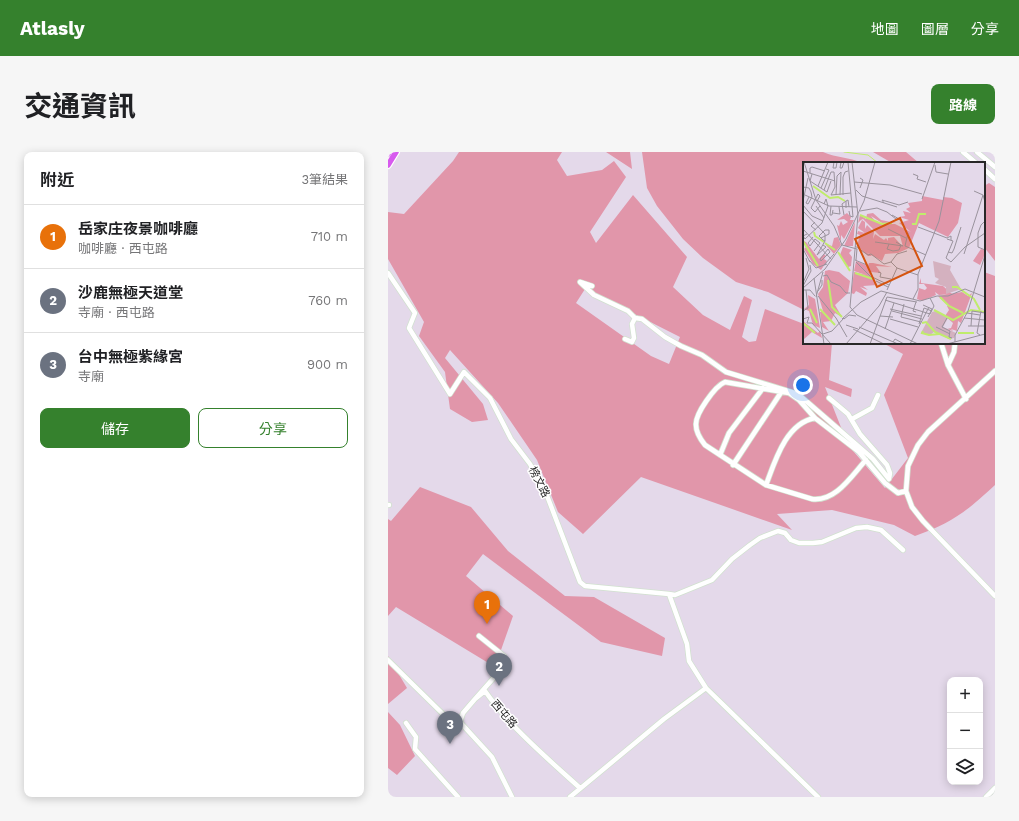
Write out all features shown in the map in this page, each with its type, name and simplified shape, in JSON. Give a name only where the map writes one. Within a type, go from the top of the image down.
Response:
[{"type":"main road","points":[[388,165],[396,152]]},
{"type":"street","points":[[963,152],[975,162]]},
{"type":"street","points":[[977,152],[995,167]]},
{"type":"street","points":[[985,170],[995,179]]},
{"type":"street","name":"榜文路","points":[[388,273],[415,313],[409,328],[450,394],[464,372],[490,398],[511,440],[530,464],[546,494],[580,582],[585,586],[669,594]]},
{"type":"street","points":[[592,286],[580,282],[594,295],[628,311],[635,318],[642,319],[665,337],[702,355],[726,372],[798,394],[873,459],[888,479],[890,473],[887,465],[860,434],[848,414],[829,398]]},
{"type":"street","points":[[625,339],[632,342],[634,338],[632,324],[635,318]]},
{"type":"street","points":[[941,344],[948,365],[966,399]]},
{"type":"street","points":[[948,365],[954,352],[955,344]]},
{"type":"street","points":[[995,371],[928,432],[918,446],[908,466],[906,491],[912,507],[923,521],[995,596]]},
{"type":"street","points":[[866,460],[837,491],[826,498],[812,499],[766,485],[733,465],[705,445],[698,433],[696,425],[703,407],[715,388],[725,382],[789,393],[799,400],[815,418],[866,460],[885,484],[898,493],[906,491]]},
{"type":"street","points":[[720,455],[728,433],[762,388]]},
{"type":"street","points":[[733,465],[782,392]]},
{"type":"street","points":[[852,419],[872,408],[878,395]]},
{"type":"street","points":[[766,485],[782,445],[805,420],[815,418]]},
{"type":"street","points":[[818,797],[706,688],[689,662],[687,644],[669,594],[676,595],[712,580],[732,559],[750,545],[760,538],[778,531],[785,533],[791,540],[799,543],[813,543],[822,542],[856,528],[868,527],[881,530],[903,550]]},
{"type":"street","name":"西屯路","points":[[475,699],[506,664],[504,656],[479,636]]},
{"type":"street","points":[[388,660],[444,715],[460,722],[492,757],[512,797]]},
{"type":"street","points":[[570,797],[664,719],[706,688]]},
{"type":"street","name":"西屯路","points":[[475,699],[485,691],[495,705],[524,737],[580,788]]},
{"type":"street","points":[[460,722],[463,713],[475,699]]},
{"type":"street","points":[[406,723],[416,736],[415,749],[458,797]]},
{"type":"street","points":[[986,797],[995,788]]},
{"type":"shaded area","points":[[459,152],[562,152],[557,160],[567,176],[602,170],[614,161],[626,177],[590,232],[596,243],[633,195],[687,257],[673,287],[703,315],[730,330],[744,296],[752,300],[742,337],[749,342],[756,341],[765,309],[803,324],[803,344],[832,344],[829,380],[852,389],[851,397],[825,387],[848,445],[885,488],[908,458],[884,395],[903,354],[885,344],[985,344],[985,272],[995,276],[995,485],[976,502],[949,521],[915,536],[894,525],[832,510],[777,514],[792,530],[641,477],[583,534],[558,512],[537,460],[498,403],[450,350],[445,358],[483,404],[488,420],[472,422],[450,409],[445,372],[419,336],[424,322],[388,259],[388,212],[404,214],[453,161]],"holes":[[[585,289],[680,337],[669,364],[651,356],[576,303]]]},
{"type":"shaded area","points":[[606,152],[630,152],[632,169]]},
{"type":"shaded area","points":[[642,152],[823,152],[859,162],[803,162],[803,310],[768,292],[736,282],[703,258],[683,239],[657,206],[647,188]]},
{"type":"shaded area","points":[[873,152],[906,152],[918,162],[890,162]]},
{"type":"shaded area","points":[[989,183],[995,187],[995,261],[985,248],[985,185]]},
{"type":"shaded area","points":[[420,487],[471,507],[508,551],[565,596],[594,597],[665,638],[662,656],[601,642],[483,554],[466,576],[513,616],[495,667],[396,607],[388,616],[388,519],[391,521]]},
{"type":"shaded area","points":[[388,656],[407,688],[388,704]]},
{"type":"shaded area","points":[[388,712],[400,725],[415,756],[397,775],[388,768]]},
{"type":"waterway","points":[[844,152],[868,155],[877,162]]},
{"type":"place","name":"岳家庄夜景咖啡廳","points":[[487,624]]},
{"type":"place","name":"沙鹿無極天道堂","points":[[499,686]]},
{"type":"place","name":"台中無極紫緣宮","points":[[450,744]]}]
